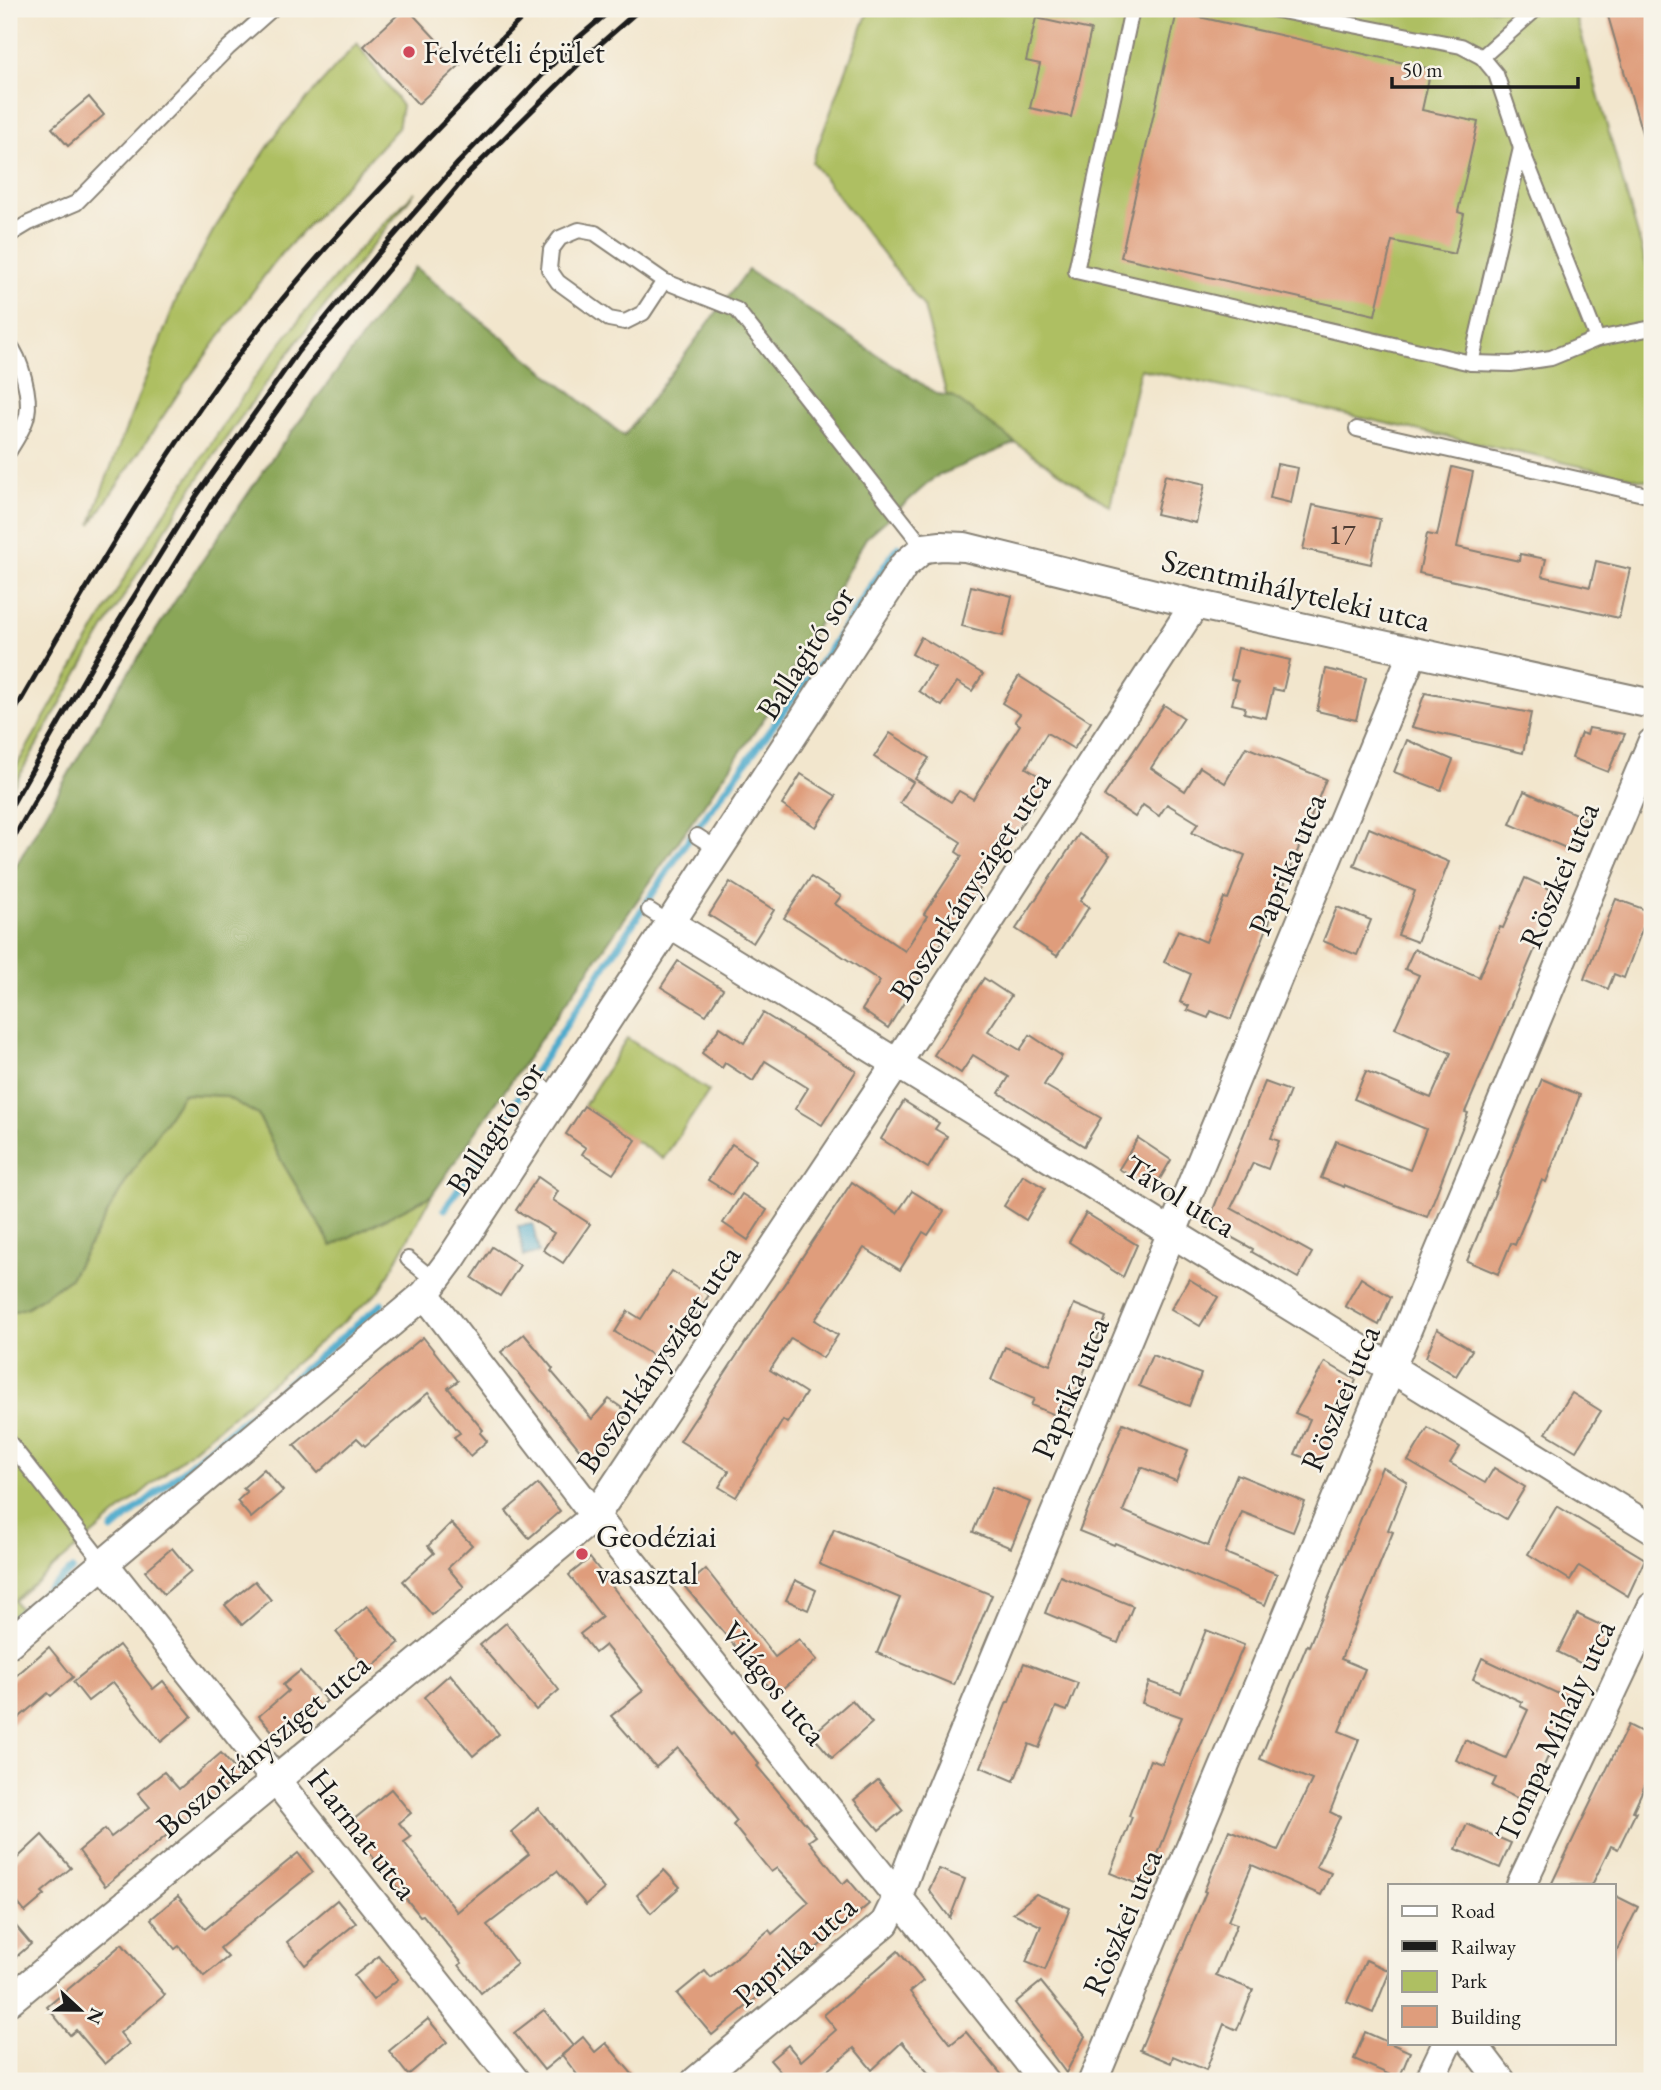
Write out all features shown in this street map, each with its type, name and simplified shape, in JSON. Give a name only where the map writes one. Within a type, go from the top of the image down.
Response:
[{"type":"street","name":"Szentmihályteleki utca","points":[[924,548],[965,547],[1195,604],[1652,704]]},
{"type":"street","name":"Ballagitó sor","points":[[9,1643],[430,1287],[451,1259],[546,1089],[708,843],[904,565],[924,548]]},
{"type":"street","name":"Boszorkánysziget utca","points":[[9,2001],[595,1516],[897,1063],[1195,604]]},
{"type":"street","name":"Paprika utca","points":[[696,2081],[885,1923],[1413,652]]},
{"type":"street","name":"Röszkei utca","points":[[1093,2081],[1652,743]]},
{"type":"street","name":"Távol utca","points":[[660,917],[1652,1529]]},
{"type":"street","name":"Világos utca","points":[[430,1287],[595,1516],[1044,2081]]},
{"type":"street","name":"Harmat utca","points":[[104,1564],[515,2081]]},
{"type":"street","name":"Tompa Mihály utca","points":[[1521,1884],[1652,1607]]},
{"type":"street","points":[[1429,2081],[1447,2044]]},
{"type":"street","points":[[1473,2044],[1501,2081]]},
{"type":"lane","points":[[9,235],[29,223],[76,203],[228,48],[272,9]]},
{"type":"lane","points":[[1132,9],[1076,271],[1471,363],[1511,364],[1551,358],[1597,339],[1652,328]]},
{"type":"lane","points":[[1271,9],[1461,46],[1482,58],[1496,74],[1521,148],[1597,339]]},
{"type":"lane","points":[[1482,58],[1536,9]]},
{"type":"lane","points":[[1471,363],[1521,148]]},
{"type":"lane","points":[[664,281],[643,313],[625,322],[609,318],[558,282],[549,269],[551,250],[560,238],[579,230],[595,233],[664,281],[737,310],[924,548]]},
{"type":"lane","points":[[9,344],[26,382],[27,415],[9,451]]},
{"type":"lane","points":[[1357,429],[1652,496]]},
{"type":"lane","points":[[408,1259],[430,1287]]},
{"type":"lane","points":[[9,1442],[104,1564]]},
{"type":"green space","points":[[869,9],[1574,9],[1652,285],[1652,482],[1140,369],[1110,506],[947,397],[924,307],[812,162]]},
{"type":"green space","points":[[357,43],[402,106],[398,128],[276,260],[186,382],[91,524],[177,298],[213,231],[279,130]]},
{"type":"green space","points":[[415,192],[295,344],[210,462],[115,610],[9,794],[9,779],[141,549],[258,373],[360,248]]},
{"type":"green space","points":[[415,267],[624,436],[748,270],[937,394],[952,396],[1016,443],[935,477],[866,538],[772,707],[432,1195],[332,1246],[282,1162],[258,1115],[225,1096],[183,1094],[128,1178],[70,1278],[28,1307],[9,1313],[9,1142],[16,1130],[9,1125],[9,878],[115,693],[179,595],[272,458]]},
{"type":"green space","points":[[627,1038],[709,1091],[663,1159],[584,1106]]},
{"type":"green space","points":[[183,1094],[225,1096],[258,1115],[282,1162],[332,1246],[432,1195],[380,1291],[14,1601],[27,1618],[9,1633],[9,1313],[28,1307],[70,1278],[128,1178]]},
{"type":"water","points":[[533,1224],[539,1253],[524,1256],[518,1226]]},
{"type":"building","name":"Felvételi épület","points":[[404,9],[408,9],[460,65],[418,104],[364,46]]},
{"type":"building","points":[[1606,9],[1652,9],[1652,149],[1647,150]]},
{"type":"building","points":[[1177,12],[1431,69],[1422,110],[1478,122],[1458,212],[1464,214],[1455,254],[1392,241],[1375,315],[1121,257]]},
{"type":"building","points":[[1036,18],[1091,30],[1071,117],[1030,108],[1040,64],[1026,61]]},
{"type":"building","points":[[89,97],[104,115],[68,146],[52,128]]},
{"type":"building","points":[[1277,464],[1298,468],[1291,503],[1270,498]]},
{"type":"building","points":[[1452,467],[1473,472],[1457,547],[1519,561],[1520,554],[1546,559],[1542,576],[1590,587],[1596,561],[1630,569],[1619,618],[1419,573],[1427,534],[1437,536]]},
{"type":"building","points":[[1165,475],[1205,484],[1196,523],[1156,514]]},
{"type":"building","points":[[1313,505],[1380,519],[1371,564],[1303,549]]},
{"type":"building","points":[[971,586],[1012,596],[1003,636],[962,626]]},
{"type":"building","points":[[921,637],[983,674],[972,691],[957,682],[942,706],[919,691],[935,667],[912,654]]},
{"type":"building","points":[[1238,648],[1290,660],[1283,691],[1273,689],[1266,718],[1244,713],[1245,707],[1232,704],[1238,681],[1231,679]]},
{"type":"building","points":[[1326,669],[1366,678],[1356,720],[1317,711]]},
{"type":"building","points":[[1019,676],[1091,722],[1074,749],[1047,733],[1026,768],[1049,782],[888,1028],[862,1010],[880,981],[784,918],[811,877],[841,896],[835,904],[905,951],[927,916],[924,914],[962,856],[956,852],[961,842],[900,803],[913,782],[874,757],[890,733],[929,758],[915,779],[951,802],[959,791],[973,799],[1020,725],[1015,721],[1020,714],[1002,703]]},
{"type":"building","points":[[1425,693],[1531,713],[1523,753],[1412,727]]},
{"type":"building","points":[[1164,705],[1184,718],[1151,768],[1185,791],[1200,767],[1225,783],[1246,747],[1326,779],[1231,1019],[1211,1011],[1208,1018],[1187,1010],[1189,1006],[1180,1002],[1191,974],[1164,962],[1178,930],[1206,942],[1224,898],[1228,899],[1245,855],[1192,833],[1198,823],[1167,804],[1159,816],[1143,805],[1135,817],[1104,796]]},
{"type":"building","points":[[1589,728],[1625,734],[1608,772],[1572,758],[1581,733],[1587,735]]},
{"type":"building","points":[[1407,740],[1453,760],[1441,790],[1394,772]]},
{"type":"building","points":[[801,774],[836,796],[816,827],[782,805]]},
{"type":"building","points":[[1524,791],[1587,819],[1573,851],[1510,824]]},
{"type":"building","points":[[1369,828],[1449,862],[1417,942],[1398,935],[1415,891],[1354,866]]},
{"type":"building","points":[[1079,834],[1110,855],[1080,901],[1089,907],[1057,956],[1016,929]]},
{"type":"building","points":[[1525,878],[1559,893],[1465,1112],[1468,1113],[1427,1217],[1321,1178],[1336,1141],[1410,1170],[1426,1129],[1354,1099],[1366,1071],[1431,1098],[1451,1053],[1395,1028],[1419,975],[1405,969],[1414,949],[1479,977]]},
{"type":"building","points":[[730,882],[774,910],[753,943],[709,915]]},
{"type":"building","points":[[1616,899],[1649,911],[1624,978],[1614,974],[1608,989],[1584,979]]},
{"type":"building","points":[[1337,907],[1371,920],[1357,955],[1323,941]]},
{"type":"building","points":[[678,961],[723,989],[706,1015],[661,987]]},
{"type":"building","points":[[984,978],[1011,996],[988,1031],[1020,1050],[1030,1035],[1062,1056],[1044,1085],[1101,1118],[1084,1146],[999,1093],[1009,1077],[973,1055],[961,1073],[934,1055]]},
{"type":"building","points":[[763,1013],[856,1071],[822,1125],[795,1109],[808,1088],[765,1061],[753,1081],[725,1063],[722,1068],[702,1053],[720,1027],[744,1043]]},
{"type":"building","points":[[1542,1079],[1580,1095],[1546,1182],[1542,1180],[1515,1245],[1511,1243],[1498,1274],[1467,1261]]},
{"type":"building","points":[[1265,1082],[1290,1091],[1271,1138],[1279,1141],[1268,1169],[1253,1163],[1231,1208],[1312,1253],[1298,1278],[1252,1252],[1253,1249],[1220,1231],[1206,1227]]},
{"type":"building","points":[[904,1101],[939,1123],[935,1129],[947,1136],[928,1168],[881,1139]]},
{"type":"building","points":[[584,1106],[636,1140],[613,1174],[582,1154],[586,1148],[566,1134]]},
{"type":"building","points":[[1138,1138],[1171,1160],[1154,1189],[1119,1169]]},
{"type":"building","points":[[732,1144],[756,1160],[732,1195],[708,1180]]},
{"type":"building","points":[[1023,1175],[1045,1188],[1026,1220],[1004,1206]]},
{"type":"building","points":[[538,1177],[558,1191],[553,1200],[590,1224],[563,1263],[543,1250],[554,1233],[516,1210]]},
{"type":"building","points":[[852,1182],[897,1213],[912,1191],[944,1211],[928,1235],[923,1232],[900,1270],[864,1248],[815,1320],[838,1335],[823,1358],[791,1338],[770,1370],[806,1393],[787,1423],[783,1420],[736,1497],[719,1487],[729,1471],[680,1441]]},
{"type":"building","points":[[742,1194],[767,1210],[748,1240],[723,1223]]},
{"type":"building","points":[[1086,1213],[1137,1245],[1123,1277],[1069,1242]]},
{"type":"building","points":[[492,1247],[520,1265],[500,1296],[472,1278]]},
{"type":"building","points":[[672,1271],[709,1295],[689,1325],[684,1322],[660,1360],[615,1332],[628,1311],[641,1319]]},
{"type":"building","points":[[1361,1278],[1391,1297],[1379,1325],[1345,1306]]},
{"type":"building","points":[[1189,1279],[1218,1297],[1200,1326],[1171,1309]]},
{"type":"building","points":[[1074,1304],[1106,1317],[1065,1419],[1031,1405],[1034,1399],[991,1380],[1005,1347],[1050,1365]]},
{"type":"building","points":[[1437,1329],[1472,1350],[1456,1376],[1426,1357]]},
{"type":"building","points":[[524,1334],[592,1419],[609,1399],[628,1412],[593,1466],[501,1352]]},
{"type":"building","points":[[423,1337],[458,1381],[448,1388],[483,1430],[480,1433],[487,1441],[470,1456],[454,1437],[460,1433],[428,1393],[365,1446],[357,1438],[318,1473],[294,1445]]},
{"type":"building","points":[[1152,1355],[1201,1374],[1189,1406],[1139,1386]]},
{"type":"building","points":[[1325,1362],[1356,1380],[1321,1464],[1295,1454],[1310,1419],[1295,1413]]},
{"type":"building","points":[[1572,1393],[1601,1411],[1576,1451],[1546,1433]]},
{"type":"building","points":[[1123,1423],[1188,1450],[1176,1481],[1141,1467],[1123,1511],[1208,1546],[1237,1474],[1305,1502],[1293,1532],[1242,1512],[1225,1553],[1277,1574],[1265,1605],[1115,1543],[1114,1545],[1079,1531]]},
{"type":"building","points":[[1428,1428],[1460,1447],[1450,1463],[1485,1483],[1494,1468],[1525,1487],[1506,1519],[1408,1461]]},
{"type":"building","points":[[1382,1467],[1407,1482],[1388,1530],[1393,1532],[1341,1659],[1365,1669],[1339,1731],[1359,1739],[1330,1812],[1340,1817],[1316,1867],[1331,1873],[1321,1895],[1252,1865],[1228,1921],[1237,1924],[1216,1975],[1253,1990],[1237,2030],[1224,2024],[1206,2070],[1173,2056],[1171,2063],[1140,2050],[1229,1830],[1278,1850],[1312,1780],[1260,1759]]},
{"type":"building","points":[[264,1469],[283,1491],[251,1518],[237,1501],[247,1492],[243,1488]]},
{"type":"building","points":[[538,1484],[560,1511],[529,1538],[506,1511]]},
{"type":"building","points":[[992,1487],[1030,1502],[1011,1548],[973,1532]]},
{"type":"building","points":[[1557,1506],[1645,1559],[1628,1596],[1579,1566],[1570,1580],[1528,1554]]},
{"type":"building","points":[[451,1523],[472,1545],[448,1568],[464,1587],[432,1615],[403,1581],[434,1553],[428,1546]]},
{"type":"building","points":[[834,1529],[992,1595],[954,1685],[877,1653],[900,1598],[819,1564]]},
{"type":"building","points":[[172,1548],[191,1571],[164,1594],[145,1571]]},
{"type":"building","points":[[590,1558],[693,1690],[731,1734],[733,1732],[759,1764],[757,1766],[816,1836],[809,1841],[843,1884],[848,1879],[869,1904],[712,2035],[677,1994],[705,1971],[711,1978],[769,1930],[772,1934],[809,1902],[777,1868],[771,1872],[733,1825],[737,1821],[678,1748],[656,1767],[611,1716],[643,1691],[605,1645],[595,1653],[580,1634],[602,1617],[569,1575]]},
{"type":"building","points":[[706,1569],[775,1657],[799,1639],[817,1660],[776,1695],[685,1587]]},
{"type":"building","points":[[1060,1576],[1133,1606],[1118,1643],[1045,1613]]},
{"type":"building","points":[[795,1580],[816,1590],[808,1610],[786,1600]]},
{"type":"building","points":[[255,1581],[271,1600],[242,1625],[225,1605]]},
{"type":"building","points":[[367,1606],[399,1643],[368,1670],[336,1632]]},
{"type":"building","points":[[1577,1614],[1611,1630],[1592,1669],[1558,1652]]},
{"type":"building","points":[[506,1623],[559,1690],[536,1710],[480,1645]]},
{"type":"building","points":[[1206,1630],[1244,1645],[1195,1759],[1145,1887],[1110,1873],[1150,1760],[1162,1764],[1182,1717],[1142,1703],[1149,1682],[1181,1693]]},
{"type":"building","points":[[119,1645],[153,1689],[163,1681],[192,1716],[161,1742],[113,1682],[88,1701],[73,1682]]},
{"type":"building","points":[[49,1647],[73,1677],[51,1696],[48,1693],[9,1726],[9,1682]]},
{"type":"building","points":[[1482,1658],[1576,1702],[1564,1727],[1562,1726],[1527,1803],[1492,1786],[1496,1778],[1456,1760],[1465,1740],[1506,1758],[1528,1710],[1520,1706],[1522,1702],[1473,1679]]},
{"type":"building","points":[[1024,1663],[1078,1683],[1067,1711],[1056,1707],[1039,1748],[1029,1744],[1014,1781],[981,1767]]},
{"type":"building","points":[[300,1671],[327,1701],[281,1741],[259,1716],[288,1691],[283,1685]]},
{"type":"building","points":[[450,1674],[499,1734],[473,1756],[424,1697]]},
{"type":"building","points":[[852,1700],[872,1723],[832,1758],[812,1735]]},
{"type":"building","points":[[1628,1725],[1652,1737],[1652,1770],[1618,1849],[1611,1846],[1592,1884],[1551,1884]]},
{"type":"building","points":[[221,1753],[240,1775],[105,1886],[79,1851],[105,1829],[111,1837],[150,1807],[138,1793],[164,1772],[179,1789]]},
{"type":"building","points":[[878,1780],[903,1810],[879,1830],[854,1800]]},
{"type":"building","points":[[391,1789],[411,1813],[399,1823],[411,1837],[404,1842],[457,1912],[529,1854],[511,1832],[538,1808],[604,1889],[586,1905],[557,1871],[487,1925],[517,1964],[481,1993],[459,1965],[462,1963],[423,1915],[420,1916],[347,1825]]},
{"type":"building","points":[[1467,1824],[1511,1843],[1500,1868],[1456,1849]]},
{"type":"building","points":[[42,1835],[71,1868],[42,1892],[45,1895],[25,1912],[9,1892],[9,1866]]},
{"type":"building","points":[[298,1853],[313,1872],[220,1948],[228,1957],[204,1976],[179,1946],[175,1949],[151,1919],[178,1896],[205,1929]]},
{"type":"building","points":[[939,1869],[965,1879],[950,1918],[929,1890]]},
{"type":"building","points":[[664,1870],[680,1887],[651,1913],[637,1895]]},
{"type":"building","points":[[1036,1894],[1070,1908],[1045,1970],[1026,1962],[1041,1926],[1013,1913]]},
{"type":"building","points":[[1616,1896],[1638,1907],[1616,1952]]},
{"type":"building","points":[[337,1900],[356,1923],[305,1965],[287,1942]]},
{"type":"building","points":[[9,1918],[31,1944],[9,1963]]},
{"type":"building","points":[[122,1944],[165,1995],[120,2033],[129,2044],[105,2064],[76,2030],[70,2035],[47,2007]]},
{"type":"building","points":[[898,1951],[923,1981],[910,1992],[951,2044],[966,2032],[1007,2081],[935,2081],[902,2042],[872,2070],[854,2048],[817,2079],[818,2081],[779,2081],[784,2076],[770,2060],[788,2045],[801,2061],[836,2030],[824,2015]]},
{"type":"building","points":[[379,1956],[398,1979],[373,2000],[354,1976]]},
{"type":"building","points":[[1366,1960],[1388,1970],[1373,2013],[1347,2002]]},
{"type":"building","points":[[1041,1982],[1085,2036],[1066,2073],[1015,2003]]},
{"type":"building","points":[[544,2010],[573,2046],[544,2070],[514,2033]]},
{"type":"building","points":[[428,2019],[447,2042],[408,2075],[389,2051]]},
{"type":"building","points":[[1365,2032],[1410,2052],[1399,2079],[1354,2059]]},
{"type":"building","points":[[583,2037],[595,2052],[606,2043],[638,2081],[582,2081],[562,2055]]},
{"type":"waterway","points":[[445,1209],[686,843],[828,652],[899,547]]},
{"type":"waterway","points":[[112,1530],[382,1304]]},
{"type":"waterway","points":[[9,1622],[72,1570]]},
{"type":"railway","points":[[495,45],[531,9]]},
{"type":"railway","points":[[9,810],[99,653],[195,498],[297,353],[377,255],[458,163],[578,38],[612,9]]},
{"type":"railway","points":[[9,846],[115,661],[212,503],[314,358],[470,172],[591,52],[640,9]]},
{"type":"railway","points":[[9,721],[129,517],[227,370],[321,254],[507,57]]},
{"type":"place","name":"Felvételi épület","points":[[409,52]]},
{"type":"place","name":"Geodéziai vasasztal","points":[[582,1554]]}]
